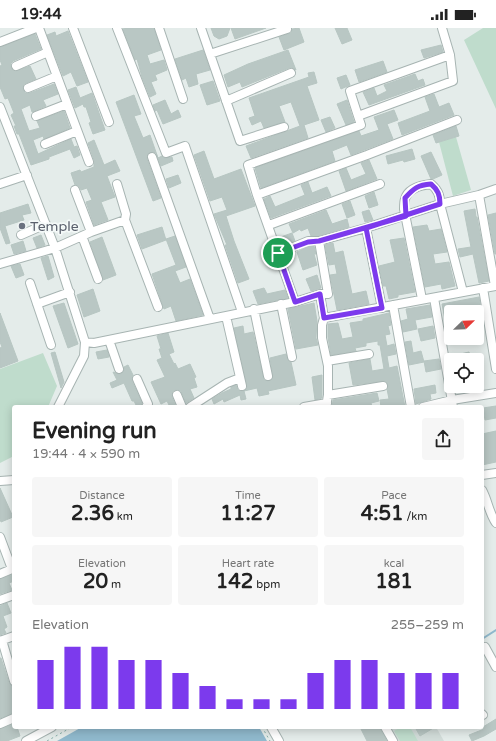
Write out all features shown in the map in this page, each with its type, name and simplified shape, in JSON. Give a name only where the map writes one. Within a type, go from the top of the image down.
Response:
[{"type":"street","points":[[0,42],[37,28],[48,52],[88,162]]},
{"type":"street","points":[[72,28],[109,122]]},
{"type":"street","points":[[117,28],[166,153],[185,146],[242,312]]},
{"type":"street","points":[[159,28],[183,99]]},
{"type":"street","points":[[201,28],[240,141],[284,127]]},
{"type":"street","points":[[358,116],[453,80],[450,55],[442,28]]},
{"type":"street","points":[[210,54],[287,29]]},
{"type":"street","points":[[16,66],[48,52]]},
{"type":"street","points":[[295,302],[269,225],[257,195],[248,164],[362,125],[350,91],[450,55]]},
{"type":"street","points":[[226,100],[291,74]]},
{"type":"street","points":[[28,88],[57,76]]},
{"type":"street","points":[[36,116],[67,104]]},
{"type":"street","points":[[0,108],[55,248],[85,342],[84,356],[59,405]]},
{"type":"street","points":[[257,195],[457,120]]},
{"type":"street","points":[[45,144],[77,131]]},
{"type":"street","points":[[152,157],[210,319]]},
{"type":"street","points":[[0,184],[27,175]]},
{"type":"street","points":[[117,184],[126,214],[125,220],[158,307]]},
{"type":"street","points":[[269,225],[380,184]]},
{"type":"street","points":[[422,299],[406,216],[405,198],[412,190],[420,185],[431,184],[440,195],[440,204],[463,292]]},
{"type":"street","points":[[466,198],[496,184]]},
{"type":"street","points":[[278,253],[308,242],[319,241],[366,228],[440,204],[479,195],[496,189]]},
{"type":"street","points":[[75,190],[91,232]]},
{"type":"street","points":[[324,318],[495,286],[479,195]]},
{"type":"street","points":[[0,264],[55,248],[91,232],[125,220]]},
{"type":"street","points":[[21,234],[46,224]]},
{"type":"street","points":[[366,228],[382,308]]},
{"type":"street","points":[[82,236],[98,279]]},
{"type":"street","points":[[85,342],[94,343],[254,309],[295,302],[320,294],[328,294],[319,241]]},
{"type":"street","points":[[30,283],[51,346]]},
{"type":"street","points":[[483,288],[494,347],[496,368]]},
{"type":"street","points":[[37,304],[70,292]]},
{"type":"street","points":[[320,294],[324,318],[322,325],[322,338],[327,361],[327,402]]},
{"type":"street","points":[[434,298],[452,404],[496,392]]},
{"type":"street","points":[[281,304],[292,356]]},
{"type":"street","points":[[393,305],[411,405]]},
{"type":"street","points":[[254,309],[268,376]]},
{"type":"street","points":[[193,405],[227,383],[241,382],[226,316]]},
{"type":"street","points":[[108,340],[119,369]]},
{"type":"street","points":[[327,361],[369,354]]},
{"type":"street","points":[[137,379],[147,405]]},
{"type":"street","points":[[313,405],[383,386]]},
{"type":"street","points":[[177,395],[181,405]]},
{"type":"street","points":[[484,476],[496,473]]},
{"type":"street","points":[[0,481],[12,480]]},
{"type":"street","points":[[484,493],[496,523]]},
{"type":"street","points":[[0,537],[12,567]]},
{"type":"street","points":[[0,574],[12,569]]},
{"type":"street","points":[[0,600],[12,596]]},
{"type":"street","points":[[12,637],[1,640],[12,675]]},
{"type":"street","points":[[489,651],[496,667]]},
{"type":"street","points":[[0,724],[12,719]]},
{"type":"street","points":[[26,741],[48,729]]},
{"type":"street","points":[[272,729],[279,741]]},
{"type":"street","points":[[386,729],[393,741]]},
{"type":"path","points":[[47,741],[68,729]]},
{"type":"path","points":[[263,729],[270,741]]},
{"type":"shaded area","points":[[391,729],[437,729],[444,741],[398,741]]},
{"type":"green space","points":[[483,28],[496,28],[496,109],[464,40]]},
{"type":"green space","points":[[456,137],[471,190],[453,196],[439,142]]},
{"type":"green space","points":[[43,353],[57,386],[49,405],[12,405],[12,457],[0,463],[0,369]]},
{"type":"green space","points":[[398,729],[411,729],[418,741],[400,741],[394,731]]},
{"type":"water","points":[[78,729],[260,729],[267,741],[57,741]]},
{"type":"building","points":[[154,28],[161,50],[147,55],[150,64],[164,60],[167,70],[155,75],[157,80],[151,82],[156,94],[150,97],[137,59],[135,60],[123,29]]},
{"type":"building","points":[[211,28],[230,28],[227,36],[219,39],[214,36]]},
{"type":"building","points":[[231,28],[266,28],[235,39]]},
{"type":"building","points":[[299,28],[304,42],[284,50],[279,37],[291,33],[292,29]]},
{"type":"building","points":[[335,28],[347,28],[352,40],[342,44]]},
{"type":"building","points":[[68,31],[88,82],[77,86],[71,72],[63,76],[47,35],[55,32],[56,36]]},
{"type":"building","points":[[35,34],[41,49],[13,61],[11,63],[11,68],[16,71],[30,66],[36,79],[24,84],[23,90],[25,93],[30,93],[54,84],[58,94],[43,100],[46,106],[32,112],[30,105],[21,109],[29,131],[40,128],[37,121],[64,111],[70,128],[44,139],[43,136],[33,140],[38,154],[71,139],[74,147],[77,146],[80,155],[74,158],[70,149],[49,157],[49,159],[31,165],[19,134],[17,134],[14,126],[16,126],[11,115],[14,113],[8,98],[5,99],[0,87],[0,66],[2,65],[0,60],[0,47]]},
{"type":"building","points":[[441,45],[443,52],[424,58],[421,50]]},
{"type":"building","points":[[203,50],[210,70],[196,74],[198,84],[189,87],[186,78],[182,80],[175,59]]},
{"type":"building","points":[[288,50],[296,70],[289,68],[242,87],[240,82],[228,87],[224,75],[248,64]]},
{"type":"building","points":[[383,61],[387,72],[359,82],[355,70]]},
{"type":"building","points":[[314,72],[317,83],[307,86],[319,120],[304,125],[308,138],[251,158],[246,146],[300,126],[291,102],[279,106],[285,122],[264,128],[261,121],[252,125],[249,118],[255,116],[249,98],[309,77],[308,73]]},
{"type":"building","points":[[415,74],[418,81],[423,79],[425,85],[369,105],[363,92],[374,88],[377,96],[387,91],[384,85]]},
{"type":"building","points":[[346,75],[350,85],[341,89],[337,78]]},
{"type":"building","points":[[213,81],[220,101],[207,105],[200,85]]},
{"type":"building","points":[[76,87],[80,98],[92,93],[105,130],[93,134],[86,107],[84,107],[83,104],[75,108],[68,90]]},
{"type":"building","points":[[434,94],[439,107],[449,103],[454,115],[402,135],[398,123],[430,111],[425,97]]},
{"type":"building","points":[[134,95],[141,114],[134,116],[143,138],[150,135],[158,158],[162,156],[165,158],[172,157],[173,161],[161,166],[156,153],[153,152],[148,154],[147,159],[161,198],[153,201],[116,102]]},
{"type":"building","points":[[165,100],[171,114],[178,110],[181,117],[163,124],[157,110],[155,111],[153,105]]},
{"type":"building","points":[[347,100],[354,122],[346,125],[337,104]]},
{"type":"building","points":[[394,110],[398,120],[387,124],[393,139],[351,155],[347,145],[332,151],[335,161],[261,188],[255,168],[359,131],[361,136],[379,130],[374,117]]},
{"type":"building","points":[[330,117],[335,128],[326,132],[321,120]]},
{"type":"building","points":[[456,126],[459,136],[436,143],[433,135]]},
{"type":"building","points":[[94,140],[104,165],[115,160],[120,171],[107,176],[115,197],[101,202],[108,220],[94,225],[86,202],[92,200],[87,188],[81,190],[79,186],[75,185],[71,173],[80,170],[81,172],[94,167],[94,160],[88,143]]},
{"type":"building","points":[[412,149],[415,159],[404,162],[403,160],[388,164],[386,156]]},
{"type":"building","points":[[204,151],[214,179],[241,169],[255,206],[226,216],[249,279],[238,283],[225,245],[227,245],[214,214],[227,210],[222,197],[210,201],[194,155]]},
{"type":"building","points":[[431,152],[442,175],[433,179],[431,179],[421,156]]},
{"type":"building","points":[[369,160],[377,179],[346,191],[339,171],[346,168],[351,180],[366,174],[361,163]]},
{"type":"building","points":[[178,175],[181,183],[169,188],[166,179]]},
{"type":"building","points":[[308,182],[312,193],[327,187],[331,196],[271,218],[264,199],[270,196],[275,207],[305,195],[301,185]]},
{"type":"building","points":[[374,192],[378,205],[369,208],[365,196]]},
{"type":"building","points":[[350,201],[355,215],[347,218],[342,204]]},
{"type":"building","points":[[28,204],[31,213],[22,215],[24,220],[5,226],[10,243],[6,244],[0,228],[0,213]]},
{"type":"building","points":[[475,209],[489,281],[479,283],[473,254],[460,257],[458,249],[471,247],[464,211]]},
{"type":"building","points":[[326,210],[332,224],[347,219],[349,227],[318,236],[311,236],[308,228],[301,231],[300,229],[293,233],[289,224]]},
{"type":"building","points":[[369,210],[373,220],[365,222],[362,212]]},
{"type":"building","points":[[496,213],[496,254],[495,254],[488,215]]},
{"type":"building","points":[[427,225],[429,231],[441,229],[447,252],[433,254],[435,264],[449,262],[455,286],[442,289],[441,284],[425,287],[413,227]]},
{"type":"building","points":[[162,227],[166,240],[142,249],[137,235]]},
{"type":"building","points":[[292,233],[295,241],[281,246],[278,238]]},
{"type":"building","points":[[41,235],[45,245],[37,248],[33,238]]},
{"type":"building","points":[[175,236],[186,267],[175,271],[180,283],[190,279],[203,315],[176,321],[171,306],[164,309],[152,274],[176,265],[166,239]]},
{"type":"building","points":[[102,237],[116,275],[103,280],[90,242]]},
{"type":"building","points":[[404,238],[415,292],[398,295],[398,297],[389,299],[386,286],[383,286],[379,266],[395,262],[390,240]]},
{"type":"building","points":[[23,241],[26,251],[14,254],[11,245]]},
{"type":"building","points":[[333,243],[335,253],[343,251],[352,294],[366,291],[369,304],[337,310],[330,275],[337,274],[335,264],[329,265],[325,245]]},
{"type":"building","points":[[309,246],[314,246],[316,254],[314,254],[317,265],[303,270],[297,252]]},
{"type":"building","points":[[48,256],[54,277],[48,280],[41,258]]},
{"type":"building","points":[[20,264],[24,275],[16,278],[11,266]]},
{"type":"building","points":[[317,275],[321,288],[311,291],[306,279]]},
{"type":"building","points":[[264,288],[267,294],[285,290],[288,298],[258,304],[253,291]]},
{"type":"building","points":[[93,289],[100,311],[84,317],[77,295]]},
{"type":"building","points":[[479,297],[480,305],[444,305],[444,314],[442,304]]},
{"type":"building","points":[[64,303],[78,344],[68,348],[53,306]]},
{"type":"building","points":[[314,303],[317,321],[316,338],[318,345],[296,349],[288,309]]},
{"type":"building","points":[[430,305],[432,317],[415,320],[417,329],[403,332],[401,321],[408,319],[406,309]]},
{"type":"building","points":[[0,313],[18,361],[0,368],[0,348],[2,347],[0,342]]},
{"type":"building","points":[[389,313],[391,325],[388,326],[390,334],[385,335],[387,346],[394,344],[396,354],[387,356],[389,368],[397,366],[405,405],[381,405],[380,400],[389,399],[387,389],[388,385],[385,381],[353,385],[349,363],[370,359],[372,371],[384,369],[378,341],[366,343],[366,346],[355,348],[356,351],[331,355],[328,337],[328,324],[338,323],[342,339],[353,337],[350,323],[363,321],[363,319]]},
{"type":"building","points":[[243,326],[244,334],[253,332],[264,380],[269,381],[273,377],[270,358],[286,354],[288,360],[291,362],[296,385],[268,391],[269,394],[259,396],[257,388],[244,391],[246,399],[241,400],[240,395],[224,402],[223,399],[214,404],[212,399],[231,389],[231,387],[236,385],[238,390],[243,391],[247,388],[234,328]]},
{"type":"building","points":[[433,326],[435,338],[421,341],[418,329]]},
{"type":"building","points":[[168,333],[174,352],[169,354],[174,364],[175,363],[178,369],[190,364],[196,377],[194,378],[197,387],[190,389],[194,398],[186,403],[181,391],[177,390],[173,391],[172,397],[175,405],[169,405],[167,401],[161,404],[151,382],[165,377],[157,360],[162,358],[157,336]]},
{"type":"building","points":[[411,341],[413,353],[421,351],[424,362],[409,365],[405,342]]},
{"type":"building","points":[[107,350],[109,357],[98,359],[96,352]]},
{"type":"building","points":[[55,352],[64,382],[61,388],[51,353]]},
{"type":"building","points":[[439,359],[441,369],[426,372],[424,361]]},
{"type":"building","points":[[128,365],[133,375],[132,381],[142,403],[142,405],[136,405],[134,401],[132,401],[124,383],[112,388],[110,383],[117,380],[113,372],[121,374],[124,367]]},
{"type":"building","points":[[322,375],[322,398],[315,400],[312,377]]},
{"type":"building","points":[[435,385],[436,393],[430,394],[431,399],[416,404],[414,389]]},
{"type":"building","points":[[377,393],[379,401],[371,403],[372,405],[332,405],[333,400]]},
{"type":"building","points":[[496,406],[496,418],[485,420],[484,408]]},
{"type":"building","points":[[496,431],[496,462],[484,465],[484,434]]},
{"type":"building","points":[[0,488],[12,517],[1,522]]},
{"type":"building","points":[[12,575],[12,582],[9,583],[12,590],[0,594],[0,579]]},
{"type":"building","points":[[7,603],[11,613],[3,616],[7,627],[4,629],[6,633],[0,635],[0,606]]},
{"type":"building","points":[[1,658],[9,683],[12,685],[12,714],[0,718]]},
{"type":"building","points":[[496,719],[496,729],[472,741],[469,735],[484,729],[484,726]]},
{"type":"building","points":[[12,725],[12,729],[18,729],[20,736],[7,741],[0,741],[0,729]]},
{"type":"building","points":[[361,729],[380,729],[387,741],[367,741]]},
{"type":"building","points":[[416,729],[432,729],[420,736]]},
{"type":"waterway","points":[[484,638],[496,630]]},
{"type":"place","name":"Temple","points":[[22,226]]},
{"type":"route","points":[[278,253],[295,302],[320,294],[324,318],[382,308],[366,228],[406,216],[440,204],[440,195],[431,184],[420,185],[412,190],[405,198],[404,209],[406,216],[319,241],[308,242],[278,253]]}]
